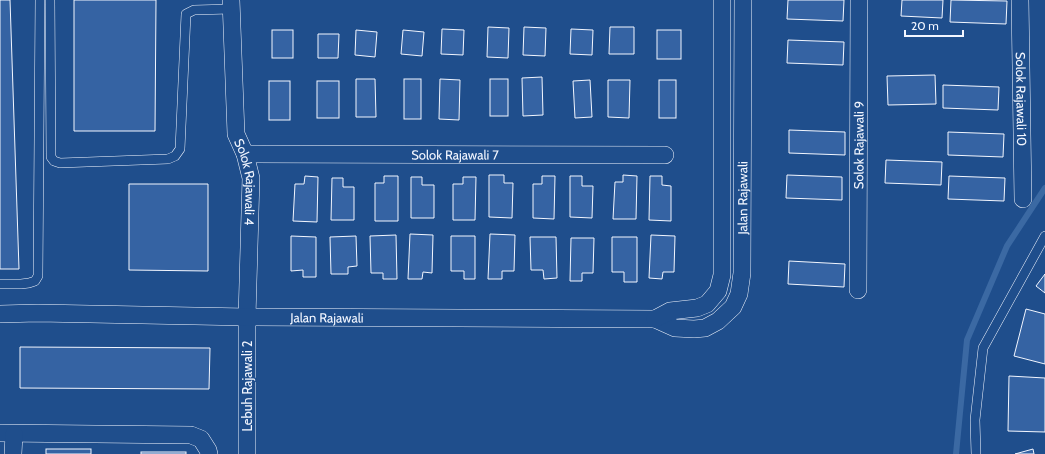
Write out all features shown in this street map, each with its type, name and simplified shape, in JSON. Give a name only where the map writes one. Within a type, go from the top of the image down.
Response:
[{"type":"street","name":"Jalan Rajawali","points":[[655,319],[670,311],[697,308],[707,304],[718,291],[722,275],[722,0]]},
{"type":"street","name":"Jalan Rajawali","points":[[0,314],[46,313],[247,317],[655,319],[675,328],[705,328],[718,321],[733,307],[739,294],[742,273],[743,0]]},
{"type":"street","name":"Solok Rajawali 9","points":[[858,290],[859,0]]},
{"type":"street","name":"Solok Rajawali 10","points":[[1020,0],[1023,199]]},
{"type":"street","name":"Solok Rajawali 4","points":[[231,5],[236,134],[245,154],[251,178],[247,317]]},
{"type":"street","name":"Solok Rajawali 7","points":[[245,154],[665,155]]},
{"type":"street","name":"Lebuh Rajawali 2","points":[[247,317],[247,454]]},
{"type":"street","points":[[14,454],[7,433],[191,435],[201,439],[209,454]]},
{"type":"lane","points":[[0,284],[29,283],[35,281],[38,276],[40,0]]},
{"type":"lane","points":[[50,0],[51,157],[54,161],[60,163],[168,159],[176,156],[180,149],[186,14],[194,10],[231,5]]},
{"type":"lane","points":[[976,454],[975,420],[983,348],[1045,236]]},
{"type":"building","points":[[0,0],[10,0],[19,269],[0,269]]},
{"type":"building","points":[[74,0],[156,0],[155,131],[74,131]]},
{"type":"building","points":[[788,0],[844,0],[843,21],[787,19]]},
{"type":"building","points":[[902,0],[943,0],[942,18],[901,16]]},
{"type":"building","points":[[951,0],[1007,1],[1006,24],[950,22]]},
{"type":"building","points":[[488,27],[509,28],[508,58],[487,57]]},
{"type":"building","points":[[524,27],[546,28],[545,56],[523,55]]},
{"type":"building","points":[[610,27],[634,27],[634,54],[609,54]]},
{"type":"building","points":[[442,29],[464,30],[463,55],[441,54]]},
{"type":"building","points":[[571,29],[593,30],[592,55],[570,54]]},
{"type":"building","points":[[272,30],[293,30],[293,58],[272,58]]},
{"type":"building","points":[[356,30],[377,32],[375,57],[355,55]]},
{"type":"building","points":[[403,30],[424,32],[422,56],[401,54]]},
{"type":"building","points":[[657,30],[681,30],[681,59],[657,59]]},
{"type":"building","points":[[318,34],[339,34],[338,58],[318,58]]},
{"type":"building","points":[[788,40],[844,42],[843,65],[787,63]]},
{"type":"building","points":[[935,75],[936,104],[888,105],[887,76]]},
{"type":"building","points":[[542,77],[543,115],[523,116],[522,78]]},
{"type":"building","points":[[356,79],[375,79],[376,117],[356,117]]},
{"type":"building","points":[[404,79],[421,79],[421,119],[404,119]]},
{"type":"building","points":[[440,79],[460,80],[459,120],[439,119]]},
{"type":"building","points":[[490,79],[508,79],[508,116],[490,116]]},
{"type":"building","points":[[590,80],[592,117],[575,118],[573,81]]},
{"type":"building","points":[[608,80],[630,80],[629,118],[608,117]]},
{"type":"building","points":[[659,80],[676,80],[676,118],[659,118]]},
{"type":"building","points":[[269,81],[290,81],[290,120],[269,120]]},
{"type":"building","points":[[317,81],[339,81],[339,118],[317,118]]},
{"type":"building","points":[[943,85],[999,87],[998,110],[943,108]]},
{"type":"building","points":[[789,130],[845,132],[845,155],[789,153]]},
{"type":"building","points":[[948,132],[1004,134],[1003,157],[948,155]]},
{"type":"building","points":[[886,160],[942,162],[941,185],[885,183]]},
{"type":"building","points":[[489,175],[504,175],[504,183],[513,183],[512,218],[489,217]]},
{"type":"building","points":[[623,175],[637,176],[636,219],[613,219],[615,182],[623,182]]},
{"type":"building","points":[[787,175],[842,177],[842,200],[786,198]]},
{"type":"building","points":[[305,176],[318,177],[317,222],[293,221],[295,184],[304,184]]},
{"type":"building","points":[[384,176],[398,176],[398,221],[375,221],[375,183],[384,183]]},
{"type":"building","points":[[542,176],[555,176],[554,219],[533,218],[533,184],[542,184]]},
{"type":"building","points":[[570,176],[582,176],[582,186],[593,186],[592,218],[570,217]]},
{"type":"building","points":[[650,176],[662,176],[662,185],[671,186],[671,221],[649,220]]},
{"type":"building","points":[[949,176],[1005,178],[1004,201],[948,199]]},
{"type":"building","points":[[411,177],[422,177],[422,185],[434,185],[434,218],[411,218]]},
{"type":"building","points":[[463,177],[476,177],[475,220],[453,220],[453,184],[463,184]]},
{"type":"building","points":[[332,178],[343,178],[343,187],[354,187],[354,220],[331,220]]},
{"type":"building","points":[[129,184],[208,184],[208,271],[129,270]]},
{"type":"building","points":[[410,234],[433,235],[432,273],[423,272],[422,279],[408,279]]},
{"type":"building","points":[[490,234],[515,235],[514,271],[502,271],[502,279],[488,279]]},
{"type":"building","points":[[396,235],[397,279],[383,279],[383,273],[371,273],[370,236]]},
{"type":"building","points":[[651,235],[675,236],[674,272],[663,272],[662,279],[649,278]]},
{"type":"building","points":[[291,236],[316,237],[316,277],[303,277],[303,270],[291,271]]},
{"type":"building","points":[[356,236],[357,266],[348,267],[348,274],[331,274],[330,237]]},
{"type":"building","points":[[451,236],[475,236],[475,279],[464,279],[464,271],[451,271]]},
{"type":"building","points":[[530,237],[556,237],[557,278],[544,279],[543,270],[531,270]]},
{"type":"building","points":[[612,237],[637,237],[637,282],[624,282],[624,272],[612,272]]},
{"type":"building","points":[[571,238],[594,238],[593,273],[582,273],[582,281],[570,281]]},
{"type":"building","points":[[789,261],[845,264],[844,287],[788,284]]},
{"type":"building","points":[[1045,274],[1045,293],[1036,286]]},
{"type":"building","points":[[1026,309],[1045,314],[1045,364],[1014,356]]},
{"type":"building","points":[[20,347],[210,348],[209,389],[20,388]]},
{"type":"building","points":[[1009,376],[1045,378],[1045,432],[1008,431]]},
{"type":"building","points":[[46,449],[91,449],[91,454],[46,454]]},
{"type":"building","points":[[1033,449],[1034,454],[1015,454]]},
{"type":"building","points":[[141,452],[186,452],[186,454],[141,454]]},
{"type":"waterway","points":[[956,454],[967,340],[1007,246],[1045,188]]}]
